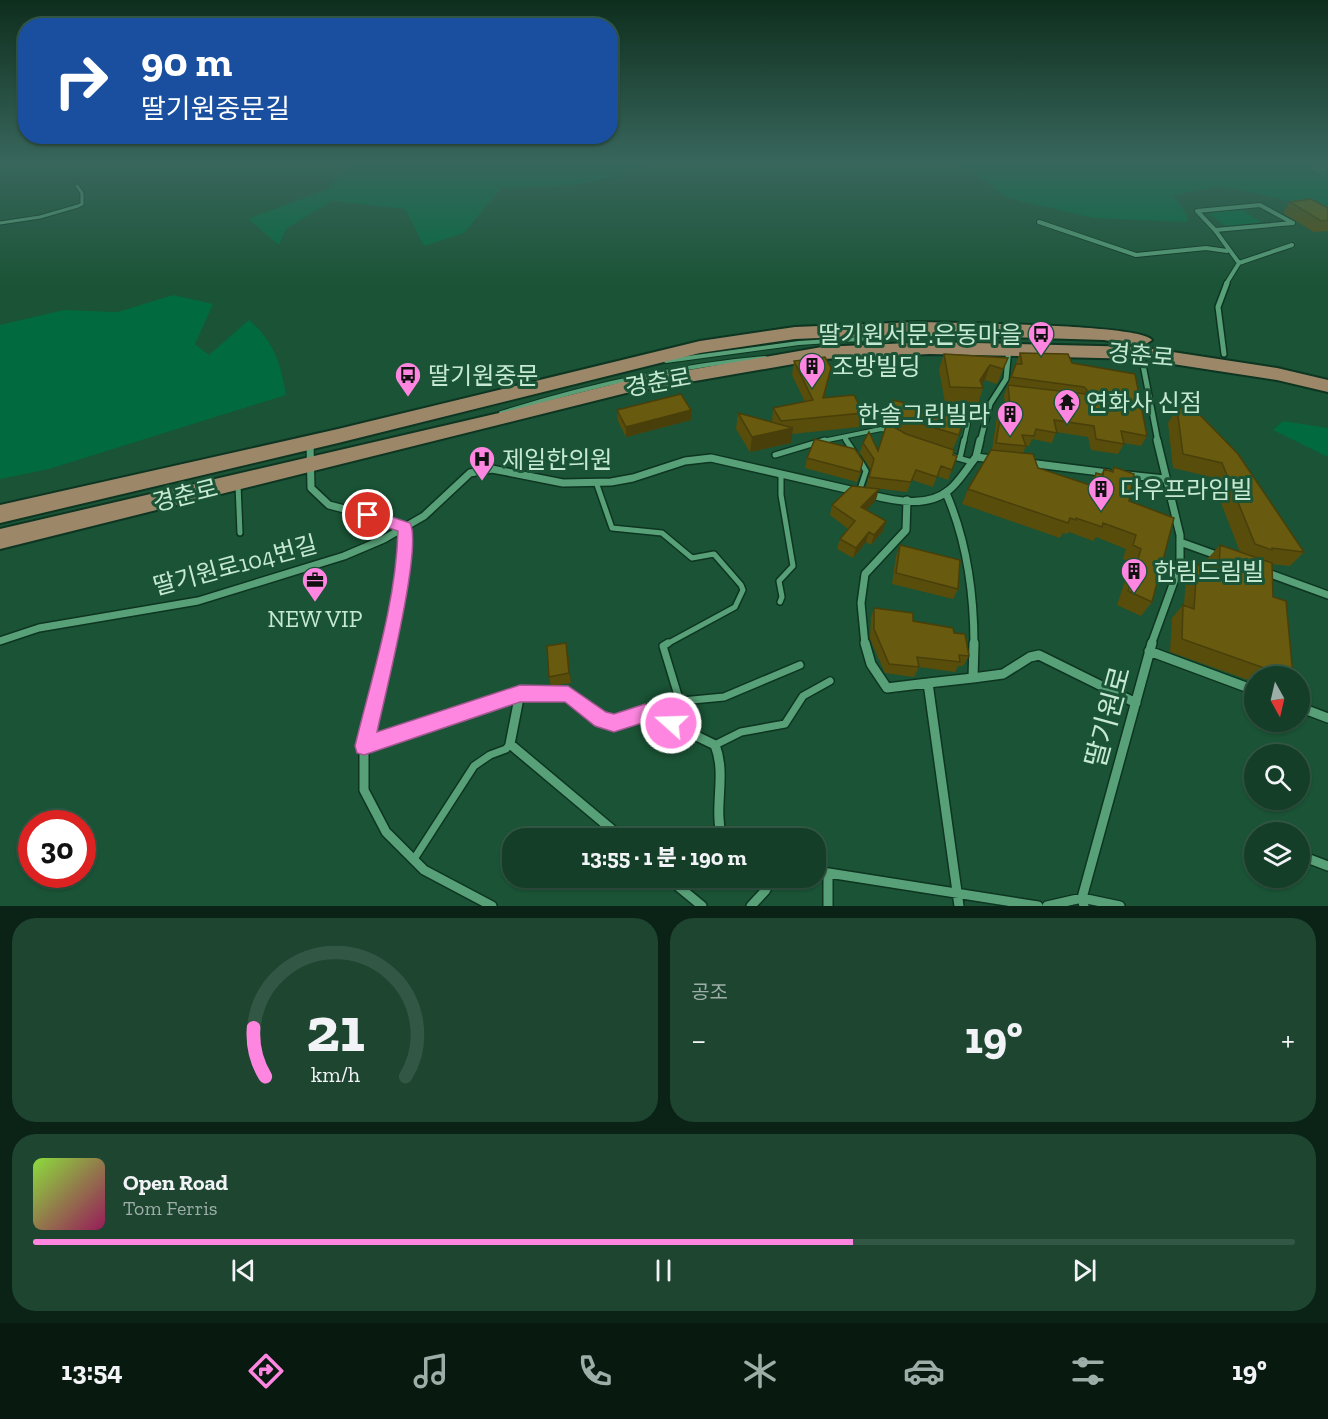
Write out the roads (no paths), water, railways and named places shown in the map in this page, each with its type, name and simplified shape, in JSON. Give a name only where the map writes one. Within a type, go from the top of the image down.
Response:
[{"type":"main road","name":"경춘로","points":[[0,539],[238,482],[310,454],[700,347],[795,333],[917,328],[983,332],[1104,334],[1139,346],[1328,386]]},
{"type":"main road","name":"경춘로","points":[[0,514],[310,454],[432,435],[626,387],[822,353],[930,348],[1139,346],[1224,354],[1328,373]]},
{"type":"street","points":[[1214,230],[1293,224],[1260,206],[1197,210],[1214,230],[1227,251],[1239,263]]},
{"type":"street","points":[[1039,222],[1074,232],[1136,255],[1206,248],[1227,251]]},
{"type":"street","points":[[1224,354],[1216,319],[1223,286],[1239,263],[1292,245]]},
{"type":"street","name":"딸기원로","points":[[1083,902],[1149,651],[1180,565],[1180,542],[1139,346]]},
{"type":"street","points":[[973,678],[975,639],[970,587],[954,509],[946,493],[974,459],[990,404],[1005,379],[1009,347]]},
{"type":"street","points":[[310,454],[310,488],[329,505],[387,520],[405,528],[405,551],[393,622],[364,746],[363,790],[386,832],[424,870],[492,906]]},
{"type":"street","name":"딸기원로104번길","points":[[0,641],[39,628],[198,601],[344,556],[405,528],[434,510],[464,478],[480,469],[492,469],[563,483],[596,482],[633,478],[678,463],[703,458],[859,492],[907,500],[930,499],[946,493]]},
{"type":"street","points":[[974,459],[999,460]]},
{"type":"street","points":[[1022,463],[1165,479]]},
{"type":"street","points":[[907,500],[906,530],[865,574],[863,639],[869,657],[887,688],[1003,674],[1030,657],[1039,655],[1136,703]]},
{"type":"street","points":[[1180,542],[1233,561]]},
{"type":"street","points":[[1254,568],[1328,595]]},
{"type":"street","points":[[1149,651],[1244,686]]},
{"type":"street","points":[[928,683],[959,906]]},
{"type":"street","points":[[364,746],[520,693],[568,694],[601,719],[614,723],[645,713],[716,745],[721,760],[719,828]]},
{"type":"street","points":[[520,693],[510,744],[610,828]]},
{"type":"street","points":[[1310,712],[1328,718]]},
{"type":"street","points":[[1310,859],[1328,866]]},
{"type":"street","points":[[828,906],[828,873],[1038,906]]},
{"type":"street","points":[[680,888],[702,906]]},
{"type":"street","points":[[751,906],[767,888]]},
{"type":"street","points":[[1047,906],[1083,902],[1120,906]]},
{"type":"lane","points":[[0,223],[40,217],[82,203]]},
{"type":"lane","points":[[999,390],[1011,391]]},
{"type":"lane","points":[[960,458],[968,424]]},
{"type":"lane","points":[[775,455],[806,444],[881,429],[892,433]]},
{"type":"lane","points":[[844,437],[865,468],[859,492]]},
{"type":"lane","points":[[939,452],[974,459]]},
{"type":"lane","points":[[780,602],[782,597],[779,581],[793,566],[793,547],[779,488],[781,474]]},
{"type":"lane","points":[[238,482],[240,533]]},
{"type":"lane","points":[[596,482],[612,528],[621,531],[662,533],[692,558],[714,554],[743,590],[735,607],[663,646],[680,702]]},
{"type":"lane","points":[[645,713],[680,702],[724,697],[800,665]]},
{"type":"lane","points":[[716,745],[741,732],[768,729],[785,724],[803,696],[830,681]]},
{"type":"lane","points":[[414,860],[474,766],[490,755],[506,749],[510,744]]},
{"type":"place","name":"딸기원서문.은동마을","points":[[1041,357]]},
{"type":"place","name":"조방빌딩","points":[[812,389]]},
{"type":"place","name":"딸기원중문","points":[[408,398]]},
{"type":"place","name":"연화사 신점","points":[[1067,425]]},
{"type":"place","name":"한솔그린빌라","points":[[1010,437]]},
{"type":"place","name":"제일한의원","points":[[482,482]]},
{"type":"place","name":"다우프라임빌","points":[[1101,512]]},
{"type":"place","name":"한림드림빌","points":[[1134,594]]},
{"type":"place","name":"NEW VIP","points":[[315,603]]}]
